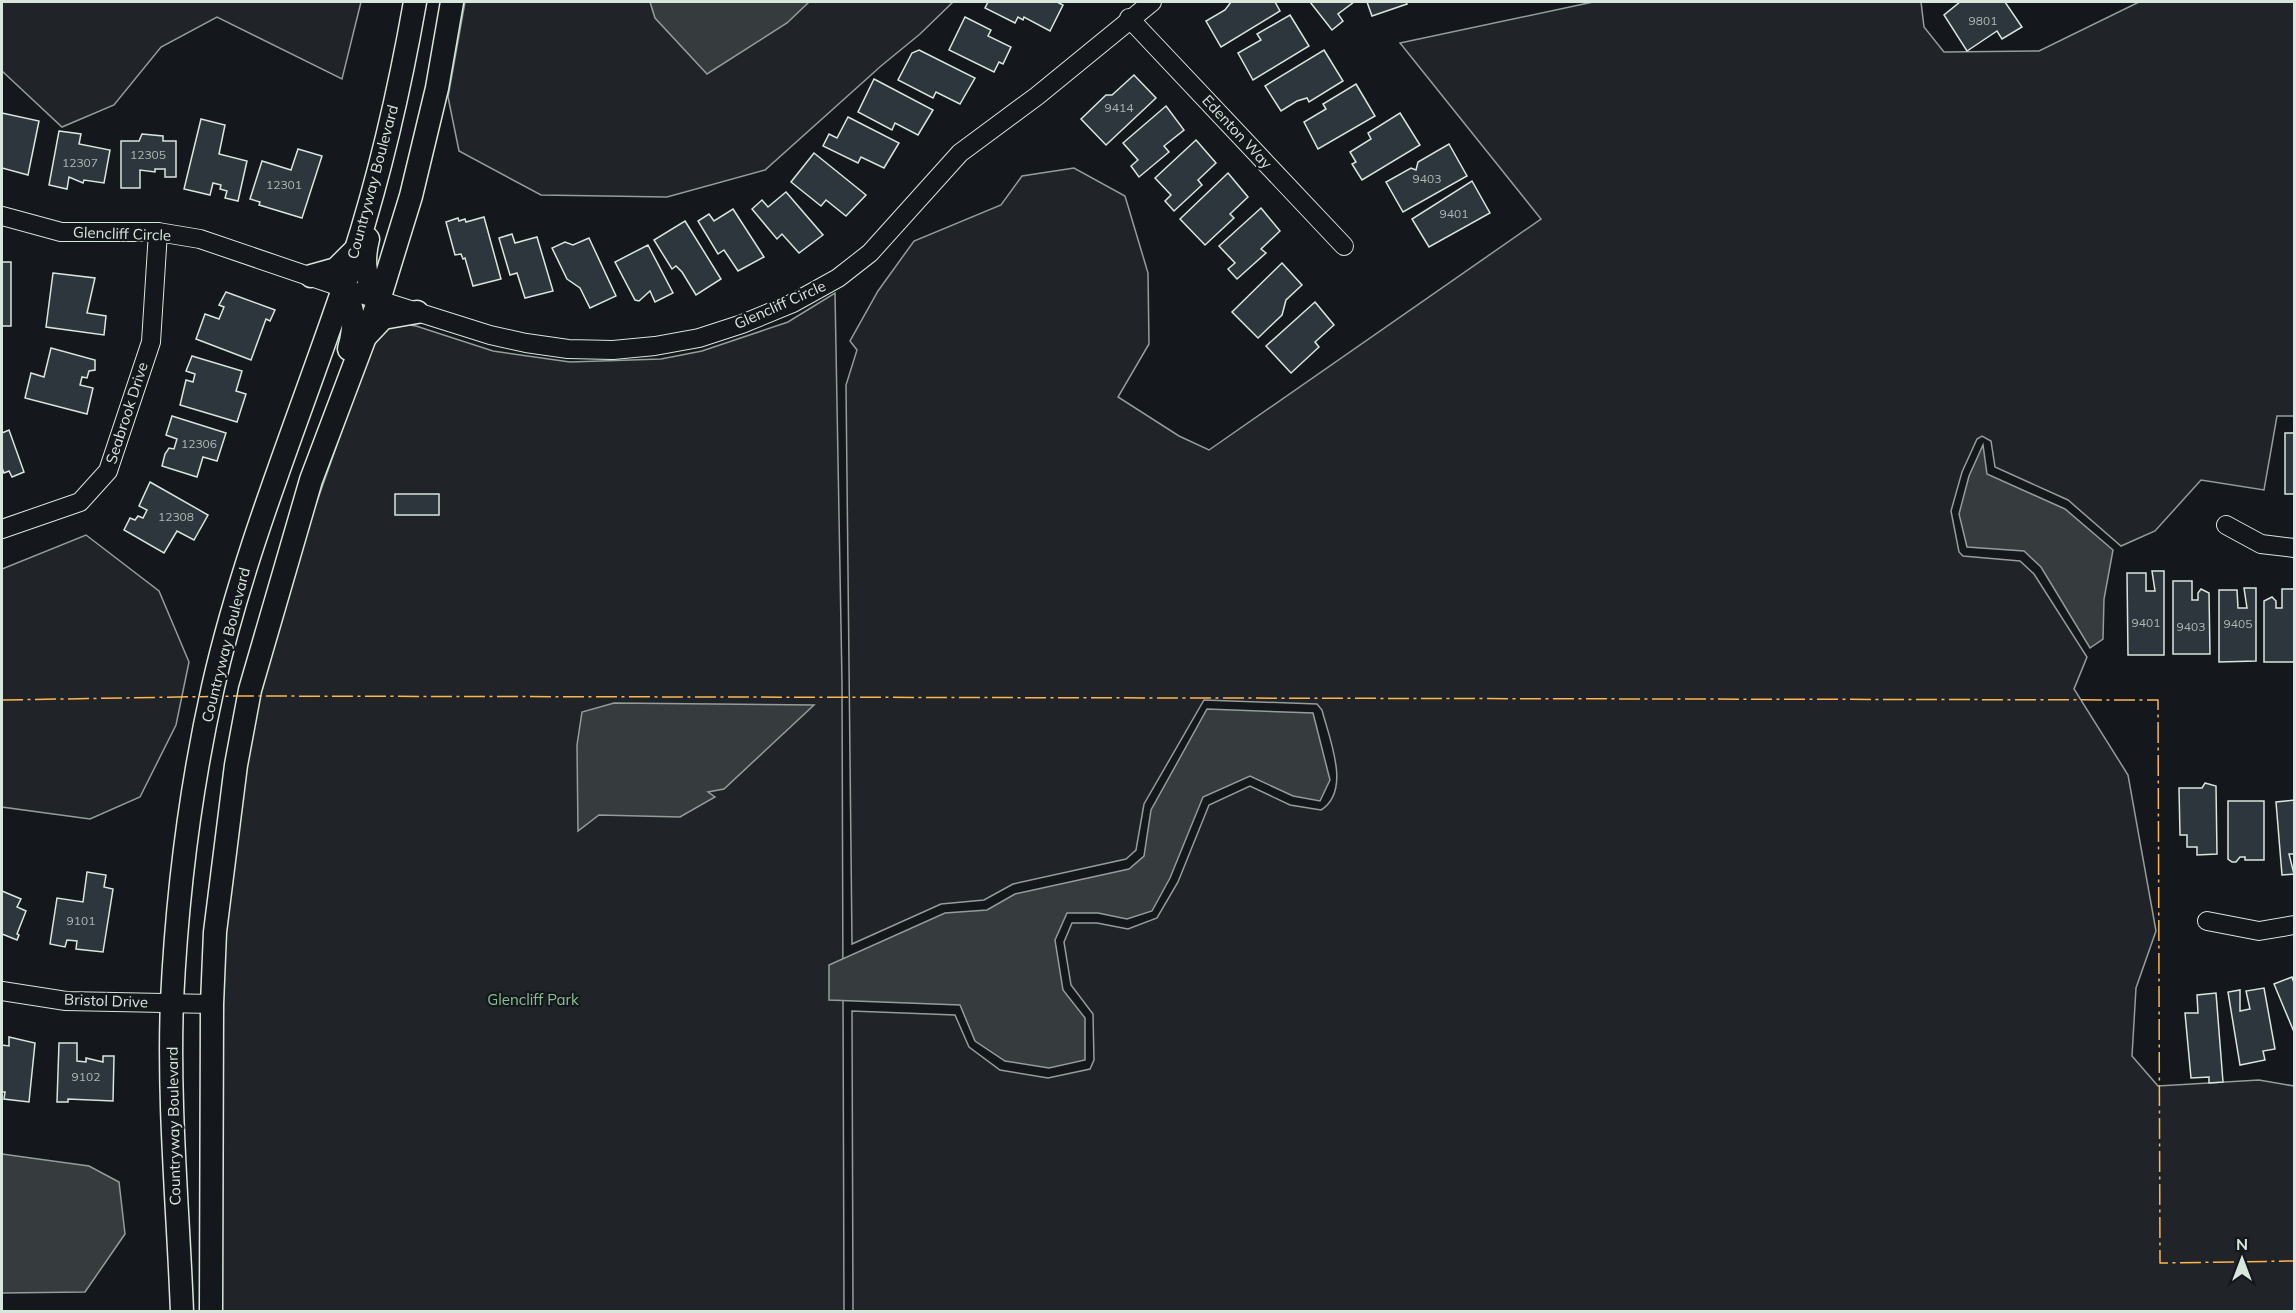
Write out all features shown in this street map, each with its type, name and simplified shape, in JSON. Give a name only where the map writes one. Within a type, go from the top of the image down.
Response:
[{"type":"street","name":"Countryway Boulevard","points":[[182,1311],[175,1190],[172,1003],[182,864],[197,765],[216,676],[249,555],[330,326],[348,297],[356,248],[401,80],[415,2]]},
{"type":"street","points":[[211,1311],[212,1004],[219,880],[236,765],[250,690],[301,513],[363,341],[373,291],[391,259],[411,196],[437,88],[452,2]]},
{"type":"street","name":"Glencliff Circle","points":[[2,216],[61,232],[158,232],[200,239],[311,276],[348,297],[373,291],[417,312],[490,335],[526,343],[568,349],[613,350],[655,346],[699,338],[762,316],[838,278],[870,253],[960,153],[1082,61],[1129,18],[1152,2]]},
{"type":"street","name":"Edenton Way","points":[[1129,18],[1344,246]]},
{"type":"street","points":[[373,291],[366,249],[398,135],[403,103],[401,80]]},
{"type":"street","name":"Seabrook Drive","points":[[2,529],[80,502],[108,471],[151,342],[158,232]]},
{"type":"street","points":[[311,276],[336,269],[346,262],[356,248]]},
{"type":"street","name":"Glencliff Circle","points":[[391,259],[390,277],[396,294],[417,312]]},
{"type":"street","points":[[311,276],[322,285],[330,297],[330,326]]},
{"type":"street","points":[[301,513],[302,481],[353,336],[348,297]]},
{"type":"street","points":[[363,341],[383,318],[417,312]]},
{"type":"street","points":[[2226,525],[2261,544],[2295,548]]},
{"type":"street","points":[[2207,921],[2259,931],[2295,925]]},
{"type":"street","name":"Bristol Drive","points":[[2,991],[66,1001],[212,1004]]},
{"type":"green space","points":[[2,2],[361,2],[342,79],[217,17],[161,47],[114,105],[62,127],[2,71]]},
{"type":"green space","points":[[465,2],[953,2],[920,34],[765,170],[667,197],[541,195],[459,151],[448,97]]},
{"type":"green space","points":[[1593,2],[1921,2],[1924,27],[1944,52],[2039,51],[2139,2],[2294,2],[2294,416],[2277,416],[2264,490],[2201,480],[2155,531],[2121,546],[2068,500],[1995,467],[1991,441],[1982,436],[1977,439],[1962,472],[1951,511],[1959,552],[1963,556],[2020,561],[2034,574],[2087,657],[2074,689],[2128,775],[2156,931],[2136,988],[2132,1056],[2158,1086],[2259,1080],[2294,1086],[2294,1311],[853,1311],[852,1011],[955,1015],[969,1047],[1000,1070],[1048,1078],[1090,1069],[1094,1060],[1093,1014],[1071,985],[1064,942],[1072,923],[1097,923],[1128,929],[1157,918],[1178,882],[1209,805],[1250,786],[1290,805],[1321,810],[1330,801],[1337,777],[1333,749],[1322,710],[1317,704],[1204,700],[1144,804],[1136,850],[1126,859],[1013,884],[984,900],[941,904],[852,944],[846,385],[857,350],[850,341],[878,291],[914,241],[1001,205],[1022,176],[1074,168],[1125,196],[1148,273],[1149,344],[1118,397],[1179,436],[1209,450],[1541,219],[1400,43]]},
{"type":"green space","name":"Glencliff Park","points":[[835,293],[842,682],[844,1311],[220,1312],[224,955],[234,841],[261,686],[314,510],[375,337],[392,326],[402,324],[416,326],[493,351],[570,362],[661,359],[702,351],[788,322]]},
{"type":"green space","points":[[86,535],[159,591],[189,662],[176,725],[140,797],[90,819],[2,807],[2,569]]},
{"type":"shaded area","points":[[650,2],[809,2],[787,23],[707,74],[655,18]]},
{"type":"shaded area","points":[[1983,445],[1987,474],[2065,509],[2113,550],[2104,599],[2103,639],[2090,648],[2041,567],[2024,551],[1967,547],[1959,514],[1969,476]]},
{"type":"shaded area","points":[[614,703],[814,705],[724,789],[708,792],[715,797],[680,817],[599,815],[578,831],[577,745],[582,712]]},
{"type":"shaded area","points":[[1207,709],[1313,713],[1330,780],[1320,801],[1293,796],[1250,776],[1203,797],[1170,878],[1152,911],[1127,919],[1098,913],[1067,913],[1055,940],[1063,990],[1085,1018],[1085,1060],[1049,1068],[1005,1061],[975,1041],[960,1005],[829,1000],[829,965],[945,913],[987,910],[1015,894],[1129,869],[1144,856],[1151,810]]},
{"type":"shaded area","points":[[2,1154],[89,1166],[119,1182],[125,1234],[85,1292],[2,1293]]},
{"type":"building","points":[[988,2],[1057,2],[1063,5],[1050,31],[1024,17],[1023,20],[1018,17],[1015,23],[985,8]]},
{"type":"building","points":[[1231,2],[1275,2],[1280,11],[1221,47],[1206,21],[1225,10]]},
{"type":"building","points":[[1310,2],[1354,2],[1338,14],[1343,21],[1332,30]]},
{"type":"building","points":[[1367,2],[1406,2],[1407,4],[1372,16]]},
{"type":"building","points":[[1960,2],[2005,2],[2022,27],[2002,39],[1997,31],[1967,51],[1944,15]]},
{"type":"building","points":[[1290,15],[1309,46],[1253,80],[1238,53],[1261,40],[1257,34]]},
{"type":"building","points":[[965,17],[991,30],[988,36],[1011,47],[1003,64],[999,62],[994,72],[949,50]]},
{"type":"building","points":[[919,50],[975,78],[960,104],[936,92],[933,98],[898,80],[912,53]]},
{"type":"building","points":[[1324,50],[1343,81],[1309,102],[1307,98],[1297,101],[1281,111],[1265,86]]},
{"type":"building","points":[[1134,75],[1156,98],[1106,145],[1081,119],[1106,95],[1112,95]]},
{"type":"building","points":[[874,79],[933,110],[918,135],[895,123],[892,130],[858,112]]},
{"type":"building","points":[[1356,84],[1375,116],[1318,149],[1304,122],[1326,109],[1323,104]]},
{"type":"building","points":[[1166,106],[1184,130],[1164,146],[1169,152],[1139,177],[1131,166],[1138,160],[1123,143]]},
{"type":"building","points":[[2,113],[39,121],[28,175],[2,168]]},
{"type":"building","points":[[1400,113],[1420,145],[1362,180],[1352,164],[1356,162],[1350,152],[1371,139],[1368,133]]},
{"type":"building","points":[[848,117],[899,143],[884,168],[861,157],[858,163],[823,146],[829,134],[837,138]]},
{"type":"building","points":[[201,119],[225,125],[219,154],[247,161],[238,201],[225,198],[227,191],[220,189],[221,185],[213,183],[210,195],[184,189]]},
{"type":"building","points":[[59,131],[81,134],[79,144],[110,150],[104,183],[84,180],[83,183],[69,177],[67,189],[49,185]]},
{"type":"building","points":[[142,134],[163,136],[163,141],[176,141],[176,177],[165,177],[165,169],[155,169],[155,172],[140,170],[140,188],[121,188],[121,141],[139,141]]},
{"type":"building","points":[[1196,140],[1216,163],[1198,180],[1202,185],[1174,211],[1165,201],[1171,195],[1155,178]]},
{"type":"building","points":[[1449,144],[1467,176],[1403,212],[1386,182],[1411,168],[1416,170],[1418,162]]},
{"type":"building","points":[[298,149],[322,156],[302,218],[259,205],[260,202],[250,199],[262,161],[291,170]]},
{"type":"building","points":[[814,153],[866,195],[846,216],[826,200],[821,206],[791,182]]},
{"type":"building","points":[[1228,173],[1248,197],[1230,214],[1234,218],[1205,245],[1180,219]]},
{"type":"building","points":[[1472,181],[1490,213],[1429,247],[1412,219]]},
{"type":"building","points":[[786,192],[823,235],[799,253],[782,234],[777,239],[752,209],[762,200],[768,207]]},
{"type":"building","points":[[1261,208],[1280,231],[1261,249],[1266,253],[1237,279],[1228,269],[1235,263],[1219,246]]},
{"type":"building","points":[[733,209],[764,257],[738,271],[724,250],[718,254],[698,221],[709,214],[714,221]]},
{"type":"building","points":[[484,217],[501,279],[473,286],[465,258],[463,259],[461,254],[455,255],[446,222],[458,218],[459,221],[465,219],[466,222]]},
{"type":"building","points":[[685,221],[721,279],[696,295],[682,272],[676,266],[672,269],[654,240]]},
{"type":"building","points":[[512,234],[515,243],[537,237],[553,291],[525,298],[517,273],[510,275],[499,238]]},
{"type":"building","points":[[589,238],[616,296],[590,308],[580,288],[567,279],[552,248],[565,242],[573,245]]},
{"type":"building","points":[[648,245],[673,293],[655,302],[650,291],[639,301],[635,300],[615,262]]},
{"type":"building","points":[[2,262],[11,262],[11,326],[2,326]]},
{"type":"building","points":[[1282,263],[1302,285],[1286,300],[1282,315],[1258,338],[1232,312]]},
{"type":"building","points":[[53,273],[95,278],[87,313],[106,316],[104,335],[46,327]]},
{"type":"building","points":[[226,292],[275,310],[270,321],[266,319],[251,360],[196,339],[205,314],[219,319],[224,307],[219,305]]},
{"type":"building","points":[[1315,302],[1334,325],[1315,342],[1319,347],[1291,373],[1266,346]]},
{"type":"building","points":[[51,348],[95,360],[95,370],[89,371],[87,378],[82,377],[80,385],[93,388],[87,414],[25,398],[31,373],[44,377]]},
{"type":"building","points":[[192,356],[242,371],[236,391],[246,394],[237,422],[180,405],[186,380],[193,382],[195,374],[186,371]]},
{"type":"building","points":[[172,416],[226,433],[217,461],[203,457],[197,477],[162,466],[165,454],[169,448],[174,449],[177,439],[166,435]]},
{"type":"building","points":[[9,430],[24,472],[12,477],[9,471],[4,473],[2,468],[2,433]]},
{"type":"building","points":[[2285,433],[2294,433],[2294,494],[2285,494]]},
{"type":"building","points":[[150,482],[208,515],[194,540],[177,531],[164,553],[124,530],[130,518],[135,520],[138,516],[143,518],[147,510],[139,506]]},
{"type":"building","points":[[395,494],[439,494],[439,515],[395,515]]},
{"type":"building","points":[[2152,571],[2164,571],[2164,655],[2128,655],[2127,573],[2146,573],[2146,591],[2155,591]]},
{"type":"building","points":[[2173,581],[2192,581],[2192,600],[2198,600],[2198,593],[2201,589],[2209,593],[2210,654],[2173,654]]},
{"type":"building","points":[[2244,588],[2256,588],[2256,661],[2219,662],[2219,590],[2237,590],[2238,608],[2247,608]]},
{"type":"building","points":[[2282,589],[2294,589],[2294,662],[2264,662],[2264,601],[2272,597],[2276,601],[2276,608],[2282,608]]},
{"type":"building","points":[[2205,783],[2216,786],[2217,854],[2197,855],[2197,847],[2187,847],[2187,835],[2180,835],[2179,788],[2202,788]]},
{"type":"building","points":[[2294,800],[2294,854],[2289,854],[2294,874],[2282,875],[2276,802]]},
{"type":"building","points":[[2228,801],[2264,801],[2264,860],[2245,860],[2245,857],[2240,857],[2236,862],[2232,862],[2228,859]]},
{"type":"building","points":[[87,872],[106,875],[104,887],[113,889],[103,952],[76,949],[77,941],[67,940],[65,947],[50,944],[57,898],[83,902]]},
{"type":"building","points":[[2,891],[21,899],[17,907],[26,911],[17,940],[2,934]]},
{"type":"building","points":[[2292,977],[2294,983],[2294,1032],[2274,984]]},
{"type":"building","points":[[2264,988],[2275,1049],[2263,1051],[2265,1060],[2240,1065],[2228,992],[2240,990],[2240,1011],[2250,1009],[2246,991]]},
{"type":"building","points":[[2216,993],[2223,1082],[2209,1083],[2209,1077],[2191,1078],[2185,1013],[2198,1013],[2197,995]]},
{"type":"building","points":[[9,1037],[35,1043],[29,1102],[4,1099],[2,1045],[9,1046]]},
{"type":"building","points":[[59,1043],[77,1043],[77,1061],[86,1062],[86,1058],[103,1062],[103,1056],[114,1056],[113,1101],[68,1099],[68,1102],[57,1102]]},
{"type":"power","points":[[2,700],[237,696],[2158,700],[2160,1263],[2294,1261]]}]
